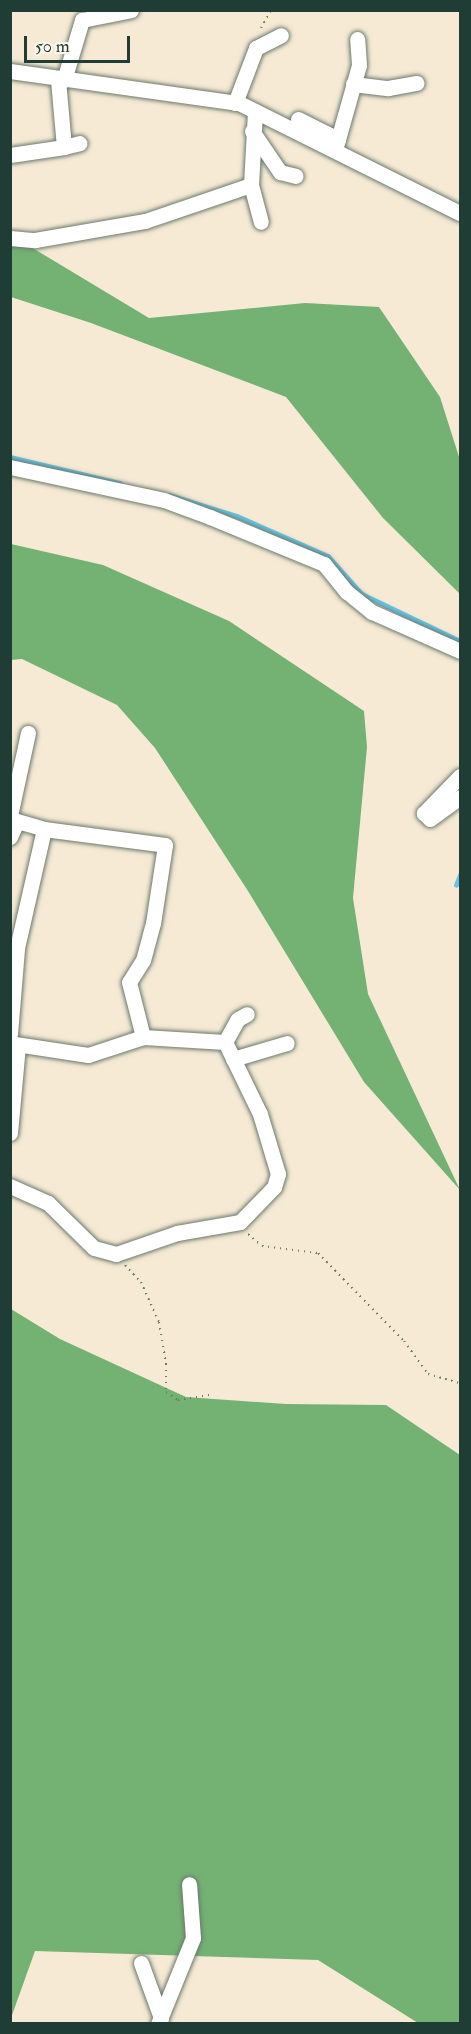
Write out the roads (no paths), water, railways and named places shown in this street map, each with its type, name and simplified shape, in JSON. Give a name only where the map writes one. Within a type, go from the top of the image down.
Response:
[{"type":"street","points":[[64,147],[61,80],[82,15],[131,10]]},
{"type":"street","points":[[235,103],[256,48],[281,35]]},
{"type":"street","points":[[336,145],[359,65],[357,39]]},
{"type":"street","points":[[10,71],[235,103],[336,145],[460,212]]},
{"type":"street","points":[[353,84],[388,88],[417,82]]},
{"type":"street","points":[[255,111],[252,131],[251,185],[261,222]]},
{"type":"street","points":[[298,119],[336,145]]},
{"type":"street","points":[[252,131],[280,172],[296,176]]},
{"type":"street","points":[[10,155],[80,143]]},
{"type":"street","points":[[10,238],[35,240],[145,221],[251,185]]},
{"type":"street","points":[[10,467],[164,500],[210,517],[324,564],[347,592],[372,612],[460,651]]},
{"type":"street","points":[[10,837],[28,733]]},
{"type":"street","points":[[460,777],[424,813],[430,819],[460,797]]},
{"type":"street","points":[[13,819],[44,829],[165,845],[153,923],[143,960],[129,982],[143,1038]]},
{"type":"street","points":[[10,1133],[17,948],[44,829]]},
{"type":"street","points":[[225,1042],[238,1019],[247,1014]]},
{"type":"street","points":[[13,1041],[88,1055],[143,1038],[225,1042]]},
{"type":"street","points":[[10,1186],[48,1203],[94,1248],[103,1253],[116,1254],[177,1233],[240,1222],[274,1187],[278,1174],[260,1114],[225,1042]]},
{"type":"street","points":[[233,1059],[287,1043]]},
{"type":"street","points":[[159,2021],[193,1938],[189,1884]]},
{"type":"street","points":[[141,1963],[159,2021]]},
{"type":"waterway","points":[[10,457],[120,483]]},
{"type":"waterway","points":[[169,495],[237,516],[328,556],[362,594],[460,641]]},
{"type":"waterway","points":[[456,885],[460,875]]}]
